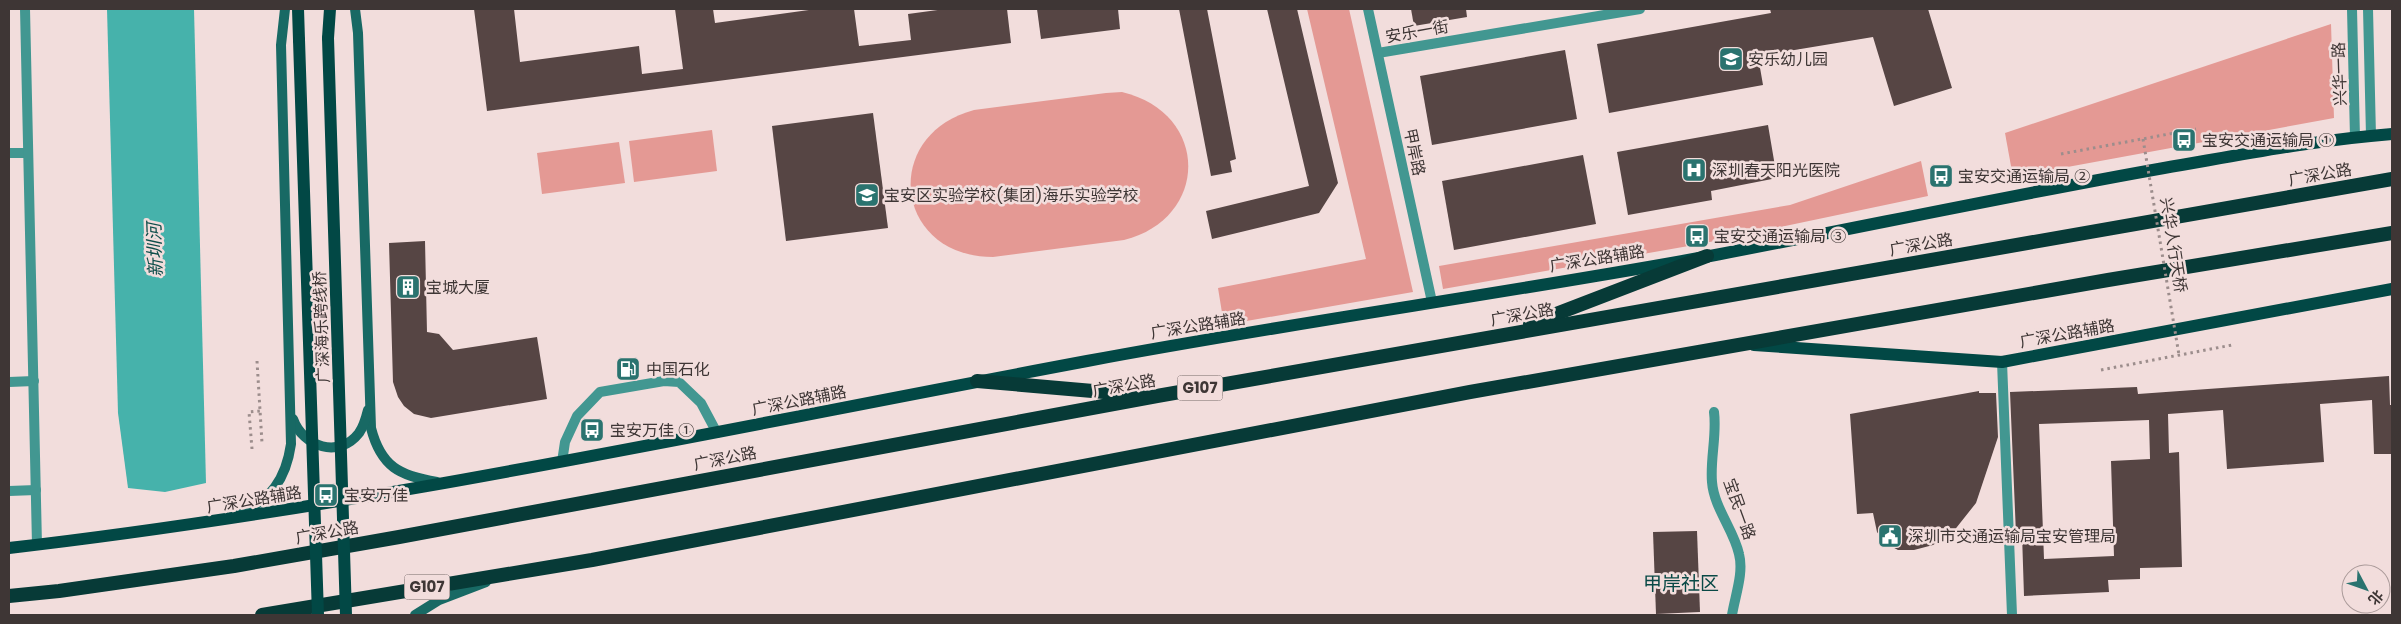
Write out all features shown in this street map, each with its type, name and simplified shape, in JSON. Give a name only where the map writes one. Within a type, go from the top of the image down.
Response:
[{"type":"highway","name":"广深公路","points":[[9,596],[60,591],[244,564],[1157,396],[2392,179]]},
{"type":"highway","name":"G107","points":[[262,615],[592,560],[1461,394],[2392,233]]},
{"type":"highway","points":[[1499,336],[1707,256]]},
{"type":"highway","points":[[977,381],[1157,396]]},
{"type":"main road","points":[[222,520],[253,508],[279,482],[288,463],[291,413],[281,45],[285,9]]},
{"type":"main road","name":"广深海乐跨线桥","points":[[298,9],[318,615]]},
{"type":"main road","name":"广深海乐跨线桥","points":[[330,9],[328,38],[346,615]]},
{"type":"main road","points":[[355,9],[358,43],[369,406],[375,445],[391,466],[400,473],[414,478],[445,483]]},
{"type":"main road","name":"广深公路辅路","points":[[9,548],[222,520],[445,483],[717,433],[1136,351],[1707,256],[2022,194],[2285,147],[2392,134]]},
{"type":"main road","name":"广深公路辅路","points":[[1744,344],[2002,362],[2392,289]]},
{"type":"main road","points":[[291,413],[302,435],[320,447],[330,448],[351,440],[359,432],[369,406]]},
{"type":"main road","points":[[415,615],[440,600],[507,573]]},
{"type":"street","points":[[25,9],[37,545]]},
{"type":"street","name":"甲岸路","points":[[1368,9],[1432,302]]},
{"type":"street","name":"安乐一街","points":[[1378,53],[1640,9]]},
{"type":"street","name":"兴华一路","points":[[2352,9],[2356,138]]},
{"type":"street","name":"兴华一路","points":[[2368,9],[2370,136]]},
{"type":"street","points":[[9,153],[28,153]]},
{"type":"street","points":[[2002,362],[2012,615]]},
{"type":"street","points":[[9,382],[34,381]]},
{"type":"street","points":[[562,462],[565,442],[577,416],[600,392],[664,381],[679,382],[701,403],[717,433]]},
{"type":"street","name":"宝民一路","points":[[1714,412],[1712,484],[1723,515],[1735,539],[1741,567],[1732,615]]},
{"type":"street","points":[[9,491],[36,490]]},
{"type":"path","points":[[2060,154],[2196,129]]},
{"type":"path","name":"兴华人行天桥","points":[[2144,139],[2179,356]]},
{"type":"path","points":[[2101,370],[2232,345]]},
{"type":"path","points":[[257,361],[262,443]]},
{"type":"path","points":[[252,449],[249,412],[260,411]]},
{"type":"shaded area","points":[[1307,9],[1349,9],[1413,292],[1224,325],[1218,288],[1366,259]]},
{"type":"shaded area","points":[[2331,24],[2334,118],[2013,177],[2005,133]]},
{"type":"shaded area","points":[[1122,92],[1151,103],[1172,121],[1184,142],[1188,166],[1184,189],[1172,211],[1152,228],[1124,240],[993,257],[960,252],[935,238],[919,217],[911,193],[913,167],[923,144],[944,123],[974,110]]},
{"type":"shaded area","points":[[712,130],[717,171],[634,182],[629,141]]},
{"type":"shaded area","points":[[619,142],[625,183],[542,194],[537,153]]},
{"type":"shaded area","points":[[1921,161],[1928,196],[1700,244],[1443,289],[1439,266],[1790,205]]},
{"type":"water","name":"新圳河","points":[[107,9],[194,9],[206,483],[165,492],[128,488],[118,413]]},
{"type":"building","points":[[474,9],[514,9],[520,62],[639,46],[642,74],[683,69],[675,9],[713,9],[715,23],[816,9],[854,9],[859,46],[911,40],[908,14],[945,9],[1007,9],[1011,43],[487,111]]},
{"type":"building","points":[[1037,9],[1118,9],[1120,29],[1041,39]]},
{"type":"building","points":[[1179,9],[1207,9],[1236,159],[1230,161],[1232,172],[1211,176]]},
{"type":"building","points":[[1267,9],[1297,9],[1338,183],[1319,213],[1212,239],[1206,211],[1309,186]]},
{"type":"building","points":[[1411,9],[1466,9],[1467,17],[1414,26]]},
{"type":"building","points":[[1770,9],[1928,9],[1952,88],[1894,106],[1873,37],[1758,56],[1763,85],[1609,113],[1597,44],[1771,13]]},
{"type":"building","points":[[1565,50],[1577,119],[1432,145],[1420,76]]},
{"type":"building","points":[[873,113],[888,228],[786,241],[772,126]]},
{"type":"building","name":"深圳春天阳光医院","points":[[1768,125],[1777,178],[1711,191],[1712,200],[1628,215],[1617,152]]},
{"type":"building","points":[[1583,155],[1596,224],[1454,250],[1442,181]]},
{"type":"building","name":"宝城大厦","points":[[425,241],[427,332],[439,334],[453,350],[537,337],[547,399],[431,418],[414,414],[404,406],[398,397],[393,382],[389,243]]},
{"type":"building","points":[[2389,376],[2390,405],[2392,405],[2392,454],[2374,454],[2372,400],[2320,404],[2324,462],[2227,469],[2223,410],[2168,414],[2169,453],[2179,452],[2182,567],[2140,568],[2140,579],[2108,580],[2109,592],[2024,596],[2022,534],[2016,534],[2010,392],[2137,387],[2138,394]],"holes":[[[2149,420],[2150,459],[2111,461],[2114,556],[2044,559],[2039,424]]]},
{"type":"building","points":[[1979,391],[1979,393],[1996,393],[1998,437],[1976,503],[1953,532],[1933,545],[1914,550],[1898,550],[1885,543],[1877,532],[1873,513],[1857,514],[1850,414]]},
{"type":"building","points":[[1697,531],[1700,612],[1656,614],[1653,532]]},
{"type":"place","name":"安乐幼儿园","points":[[1731,59]]},
{"type":"place","name":"宝安交通运输局 ①","points":[[2184,140]]},
{"type":"place","name":"深圳春天阳光医院","points":[[1694,170]]},
{"type":"place","name":"宝安交通运输局 ②","points":[[1941,176]]},
{"type":"place","name":"宝安区实验学校(集团)海乐实验学校","points":[[867,195]]},
{"type":"place","name":"宝安交通运输局 ③","points":[[1697,236]]},
{"type":"place","name":"宝城大厦","points":[[408,287]]},
{"type":"place","name":"中国石化","points":[[628,369]]},
{"type":"place","name":"宝安万佳 ①","points":[[592,430]]},
{"type":"place","name":"宝安万佳","points":[[326,495]]},
{"type":"place","name":"深圳市交通运输局宝安管理局","points":[[1890,536]]},
{"type":"district","name":"甲岸社区","points":[[1681,583]]}]
